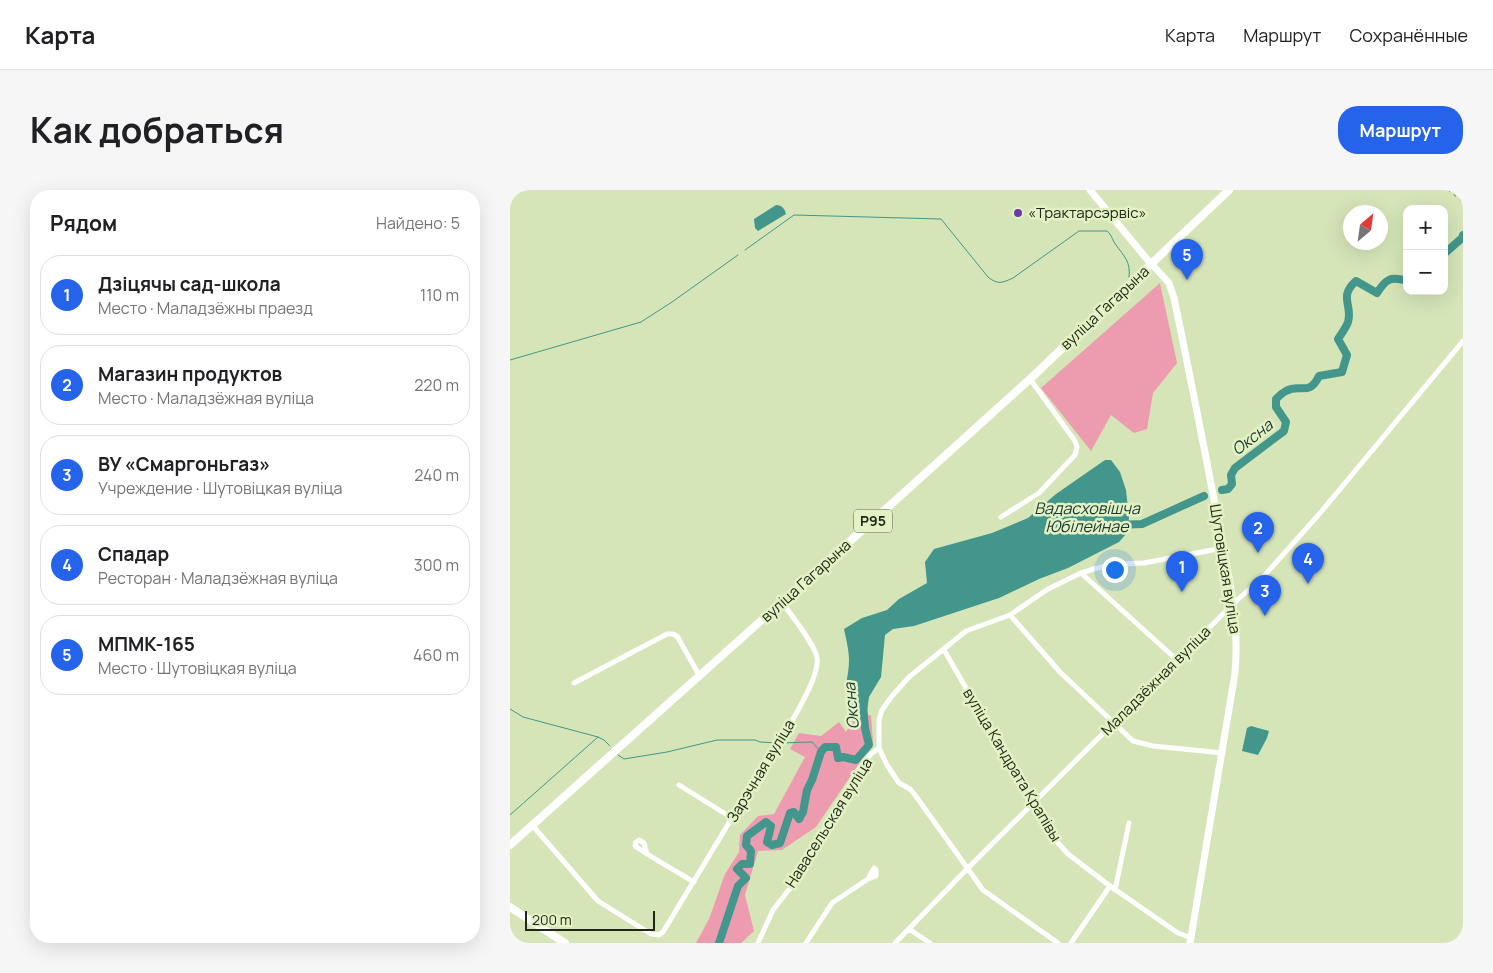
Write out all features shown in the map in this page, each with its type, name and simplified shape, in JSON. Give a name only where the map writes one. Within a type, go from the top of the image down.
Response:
[{"type":"main road","name":"Шутовіцкая вуліца","points":[[1090,190],[1169,283],[1174,298],[1234,603],[1236,658],[1223,753],[1190,940]]},
{"type":"main road","name":"вуліца Гагарына","points":[[510,845],[1030,379],[1229,190]]},
{"type":"main road","points":[[510,907],[565,943]]},
{"type":"street","name":"Маладзёжная вуліца","points":[[895,943],[1234,603],[1264,576],[1463,341]]},
{"type":"street","points":[[1001,517],[1039,493],[1075,455],[1077,447],[1075,441],[1030,379]]},
{"type":"street","name":"Навасельская вуліца","points":[[758,943],[773,910],[791,887],[858,769],[879,748],[879,720],[882,710],[909,677],[929,660],[966,631],[1010,615],[1048,589],[1081,574],[1097,568],[1118,564],[1144,562],[1223,548]]},
{"type":"street","points":[[1081,574],[1177,660]]},
{"type":"street","name":"Зарэчная вуліца","points":[[532,825],[598,901],[651,934],[659,935],[667,928],[764,765],[783,738],[818,667],[816,654],[782,602]]},
{"type":"street","points":[[1010,615],[1060,672],[1133,741],[1223,753]]},
{"type":"street","points":[[574,683],[667,634],[677,636],[699,676]]},
{"type":"street","name":"вуліца Кандрата Крапівы","points":[[944,650],[1051,835],[1059,844],[1115,890],[1190,940]]},
{"type":"street","points":[[879,748],[887,765],[900,783],[916,795],[983,890],[1058,943]]},
{"type":"street","points":[[679,785],[732,818]]},
{"type":"street","points":[[1115,890],[1128,823]]},
{"type":"street","points":[[647,854],[694,882]]},
{"type":"street","points":[[806,943],[832,903],[868,879]]},
{"type":"street","points":[[1071,943],[1110,886]]},
{"type":"street","points":[[909,929],[930,943]]},
{"type":"shaded area","points":[[1160,283],[1177,363],[1153,393],[1147,429],[1134,433],[1111,415],[1091,451],[1041,388]]},
{"type":"shaded area","points":[[871,715],[873,743],[816,827],[782,850],[758,851],[745,895],[754,931],[741,943],[696,943],[709,919],[725,874],[739,852],[740,835],[758,816],[774,814],[805,757],[790,749],[799,733],[821,736],[839,722],[846,732],[856,717]]},
{"type":"water","points":[[776,205],[783,208],[786,214],[758,231],[755,228],[754,219]]},
{"type":"water","name":"Вадасховішча Юбілейнае","points":[[1105,460],[1111,460],[1120,472],[1126,490],[1129,518],[1127,533],[1119,542],[1068,568],[999,598],[914,626],[893,629],[885,635],[881,677],[869,697],[867,711],[863,714],[849,702],[846,690],[849,660],[844,629],[862,618],[887,610],[899,599],[927,583],[925,562],[934,549],[992,533],[1028,518],[1056,494]]},
{"type":"water","points":[[1251,726],[1269,731],[1258,755],[1242,751],[1247,728]]},
{"type":"waterway","points":[[745,250],[794,215],[941,219],[988,277],[997,282],[1013,278],[1079,231],[1107,231],[1126,260],[1129,267],[1129,277]]},
{"type":"waterway","name":"Оксна","points":[[1448,250],[1463,235]]},
{"type":"waterway","points":[[510,360],[641,322],[738,255]]},
{"type":"waterway","name":"Оксна","points":[[1222,490],[1228,489],[1232,484],[1231,475],[1235,468],[1284,431],[1286,422],[1276,407],[1277,398],[1291,389],[1312,386],[1319,376],[1342,372],[1347,355],[1338,339],[1348,322],[1347,297],[1348,292],[1356,281],[1377,293],[1389,280],[1403,280]]},
{"type":"waterway","name":"Оксна","points":[[1118,525],[1142,524],[1204,496]]},
{"type":"waterway","name":"Оксна","points":[[719,943],[738,886],[746,878],[737,869],[742,864],[750,864],[751,851],[746,845],[747,836],[766,822],[771,826],[767,842],[772,845],[780,843],[790,813],[794,812],[799,819],[803,812],[807,790],[821,752],[825,747],[836,747],[838,758],[843,757],[856,760],[869,745],[863,704]]},
{"type":"waterway","points":[[510,709],[523,717],[598,737],[610,746]]},
{"type":"waterway","points":[[510,815],[598,737]]},
{"type":"waterway","points":[[618,755],[624,759],[667,752],[717,740],[755,740],[776,743]]},
{"type":"waterway","points":[[780,743],[812,742],[821,752]]},
{"type":"railway","points":[[1448,190],[1463,202]]},
{"type":"place","name":"«Трактарсэрвіс»","points":[[1018,213]]},
{"type":"place","name":"МПМК-165","points":[[1187,280]]},
{"type":"place","name":"Магазин продуктов","points":[[1258,553]]},
{"type":"place","name":"Спадар","points":[[1308,584]]},
{"type":"place","name":"Дзіцячы сад-школа","points":[[1182,592]]},
{"type":"place","name":"ВУ «Смаргоньгаз»","points":[[1265,616]]}]
